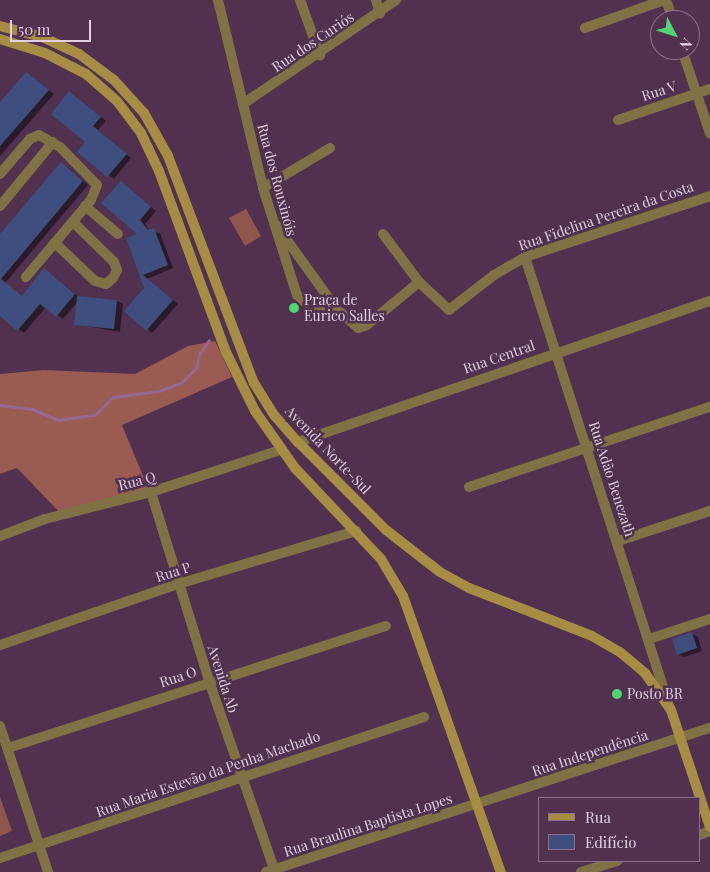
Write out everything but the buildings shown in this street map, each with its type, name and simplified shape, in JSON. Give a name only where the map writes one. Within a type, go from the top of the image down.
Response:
[{"type":"main road","name":"Avenida Norte-Sul","points":[[0,26],[20,30],[79,54],[114,80],[144,113],[168,156],[254,383],[275,416],[298,442],[386,530],[427,564],[469,588],[604,642],[645,673],[670,710],[710,827]]},
{"type":"main road","points":[[0,40],[45,53],[86,74],[117,101],[137,128],[159,171],[237,377],[280,450],[381,559],[403,596],[501,872]]},
{"type":"street","name":"Rua dos Rouxinóis","points":[[218,0],[263,188],[296,295],[308,305],[338,311],[358,328],[367,325],[419,282]]},
{"type":"street","points":[[300,0],[320,55]]},
{"type":"street","points":[[376,0],[380,13]]},
{"type":"street","name":"Rua dos Curiós","points":[[243,104],[320,55],[396,0]]},
{"type":"street","points":[[585,28],[665,0]]},
{"type":"street","points":[[685,60],[710,133]]},
{"type":"street","name":"Rua V","points":[[618,120],[710,89]]},
{"type":"street","points":[[0,174],[30,139],[39,135],[52,142],[97,185],[97,191],[26,277]]},
{"type":"street","points":[[0,206],[52,142]]},
{"type":"street","points":[[263,188],[330,148]]},
{"type":"street","name":"Rua Fidelina Pereira da Costa","points":[[383,234],[419,282],[449,310],[494,275],[525,256],[710,196]]},
{"type":"street","points":[[85,206],[118,234]]},
{"type":"street","points":[[271,218],[338,311]]},
{"type":"street","points":[[54,243],[95,281],[106,284],[113,278],[117,270],[114,262],[73,222]]},
{"type":"street","name":"Rua Adão Benezath","points":[[525,256],[618,541],[670,710]]},
{"type":"street","name":"Rua Central","points":[[298,442],[556,352],[710,301]]},
{"type":"street","points":[[469,488],[586,446],[710,407]]},
{"type":"street","name":"Rua Q","points":[[0,536],[53,517],[151,492],[280,450]]},
{"type":"street","name":"Avenida Ab","points":[[151,492],[178,584],[272,871]]},
{"type":"street","points":[[618,541],[710,511]]},
{"type":"street","name":"Rua P","points":[[0,645],[178,584],[356,531]]},
{"type":"street","points":[[649,639],[710,619]]},
{"type":"street","name":"Rua O","points":[[8,748],[209,681],[386,626]]},
{"type":"street","name":"Rua Maria Estevão da Penha Machado","points":[[0,858],[241,776],[424,717]]},
{"type":"street","points":[[0,726],[48,872]]},
{"type":"street","name":"Rua Independência","points":[[478,804],[710,728]]},
{"type":"street","name":"Rua Braulina Baptista Lopes","points":[[272,871],[478,804]]},
{"type":"street","points":[[581,872],[614,862]]},
{"type":"shaded area","points":[[246,209],[261,236],[245,246],[229,218]]},
{"type":"shaded area","points":[[215,341],[232,377],[122,425],[149,490],[64,517],[17,468],[0,474],[0,374],[44,370],[135,374],[188,346]]},
{"type":"shaded area","points":[[0,797],[12,831],[0,836]]},
{"type":"waterway","points":[[0,405],[32,409],[58,420],[95,415],[113,397],[159,391],[182,382],[196,368],[199,354],[209,340]]},
{"type":"place","name":"Praça de Eurico Salles","points":[[294,308]]},
{"type":"place","name":"Posto BR","points":[[617,694]]}]
